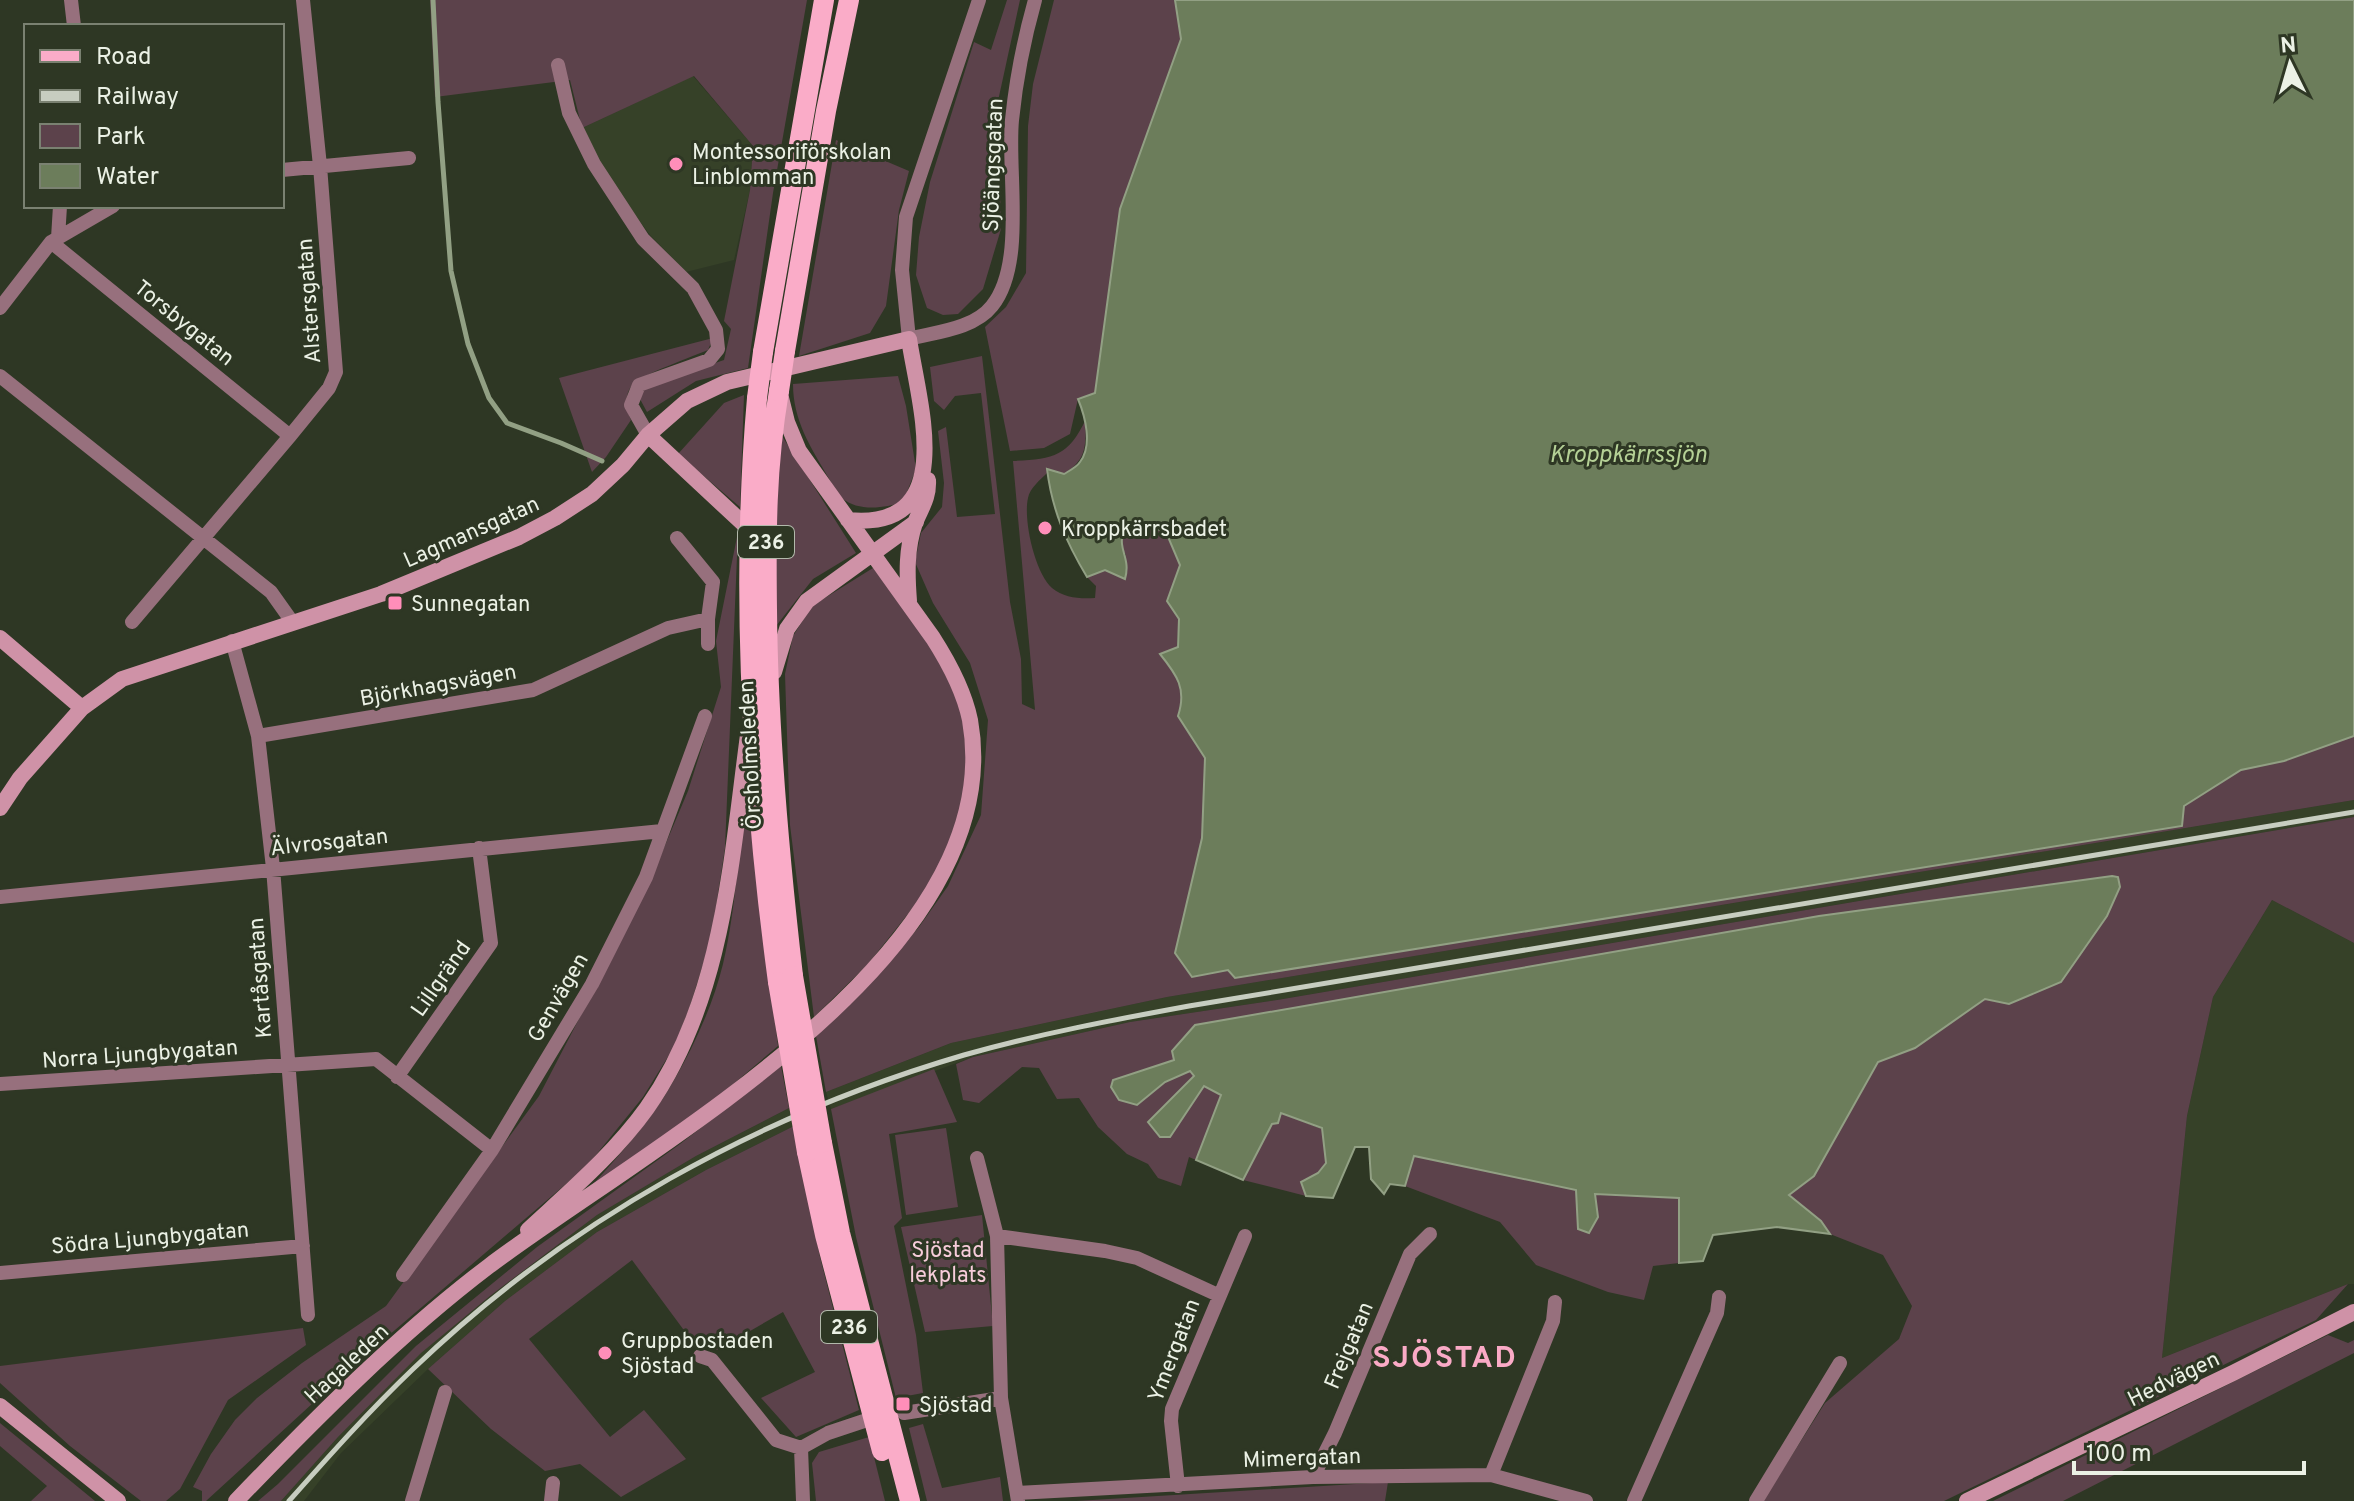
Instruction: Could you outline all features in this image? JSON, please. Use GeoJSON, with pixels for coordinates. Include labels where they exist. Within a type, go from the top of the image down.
{"type":"FeatureCollection","features":[{"type":"Feature","properties":{"kind":"main road","name":"Örsholmsleden"},"geometry":{"type":"LineString","coordinates":[[760,698],[750,530],[757,398],[824,0]]}},
{"type":"Feature","properties":{"kind":"main road","name":"Örsholmsleden"},"geometry":{"type":"LineString","coordinates":[[849,0],[826,111],[767,469],[760,698],[760,825],[814,1148],[825,1235],[896,1501]]}},
{"type":"Feature","properties":{"kind":"main road","name":"Örsholmsleden"},"geometry":{"type":"LineString","coordinates":[[814,1148],[840,1233],[910,1501]]}},
{"type":"Feature","properties":{"kind":"street"},"geometry":{"type":"LineString","coordinates":[[71,0],[74,24]]}},
{"type":"Feature","properties":{"kind":"street","name":"Alstersgatan"},"geometry":{"type":"LineString","coordinates":[[132,622],[290,436],[329,388],[336,372],[303,0]]}},
{"type":"Feature","properties":{"kind":"street"},"geometry":{"type":"LineString","coordinates":[[910,603],[908,564],[916,522],[928,490],[924,419],[909,339],[902,270],[906,217],[979,0]]}},
{"type":"Feature","properties":{"kind":"street","name":"Sjöängsgatan"},"geometry":{"type":"LineString","coordinates":[[975,321],[991,308],[1002,291],[1012,241],[1011,123],[1020,62],[1035,0]]}},
{"type":"Feature","properties":{"kind":"street"},"geometry":{"type":"LineString","coordinates":[[558,65],[569,113],[594,164],[643,239],[693,288],[716,330],[718,349],[709,360],[639,385],[631,405],[648,435],[750,530]]}},
{"type":"Feature","properties":{"kind":"street"},"geometry":{"type":"LineString","coordinates":[[284,170],[409,158]]}},
{"type":"Feature","properties":{"kind":"street"},"geometry":{"type":"LineString","coordinates":[[55,240],[60,208]]}},
{"type":"Feature","properties":{"kind":"street"},"geometry":{"type":"LineString","coordinates":[[0,308],[55,240],[110,208]]}},
{"type":"Feature","properties":{"kind":"street","name":"Torsbygatan"},"geometry":{"type":"LineString","coordinates":[[55,240],[290,436]]}},
{"type":"Feature","properties":{"kind":"street","name":"Lagmansgatan"},"geometry":{"type":"LineString","coordinates":[[0,808],[20,778],[82,708],[122,679],[293,623],[440,570],[519,537],[592,494],[623,465],[648,435],[687,401],[727,382],[975,321]]}},
{"type":"Feature","properties":{"kind":"street"},"geometry":{"type":"LineString","coordinates":[[0,376],[271,592],[293,623]]}},
{"type":"Feature","properties":{"kind":"street"},"geometry":{"type":"LineString","coordinates":[[492,1264],[703,1117],[788,1049],[885,957],[933,893],[960,838],[966,818],[972,745],[969,720],[957,682],[910,603],[871,554],[799,451],[779,391]]}},
{"type":"Feature","properties":{"kind":"street"},"geometry":{"type":"LineString","coordinates":[[848,520],[864,522],[888,518],[910,504],[918,491],[924,449]]}},
{"type":"Feature","properties":{"kind":"street"},"geometry":{"type":"LineString","coordinates":[[492,1264],[620,1142],[648,1107],[687,1034],[716,951],[760,698],[779,647],[797,613],[815,594],[916,522]]}},
{"type":"Feature","properties":{"kind":"street"},"geometry":{"type":"LineString","coordinates":[[677,538],[713,582],[708,644]]}},
{"type":"Feature","properties":{"kind":"street","name":"Björkhagsvägen"},"geometry":{"type":"LineString","coordinates":[[258,736],[533,690],[668,628],[708,619]]}},
{"type":"Feature","properties":{"kind":"street"},"geometry":{"type":"LineString","coordinates":[[0,638],[82,708]]}},
{"type":"Feature","properties":{"kind":"street","name":"Kartåsgatan"},"geometry":{"type":"LineString","coordinates":[[232,641],[258,736],[273,868],[308,1315]]}},
{"type":"Feature","properties":{"kind":"street","name":"Genvägen"},"geometry":{"type":"LineString","coordinates":[[403,1275],[492,1150],[592,984],[646,877],[705,716]]}},
{"type":"Feature","properties":{"kind":"street","name":"Älvrosgatan"},"geometry":{"type":"LineString","coordinates":[[0,897],[662,831]]}},
{"type":"Feature","properties":{"kind":"street","name":"Lillgränd"},"geometry":{"type":"LineString","coordinates":[[397,1077],[491,943],[479,848]]}},
{"type":"Feature","properties":{"kind":"street","name":"Norra Ljungbygatan"},"geometry":{"type":"LineString","coordinates":[[0,1084],[376,1059],[492,1150]]}},
{"type":"Feature","properties":{"kind":"street"},"geometry":{"type":"LineString","coordinates":[[977,1158],[997,1236],[1001,1398],[1018,1497]]}},
{"type":"Feature","properties":{"kind":"street","name":"Frejgatan"},"geometry":{"type":"LineString","coordinates":[[1313,1477],[1335,1433],[1410,1254],[1430,1234]]}},
{"type":"Feature","properties":{"kind":"street"},"geometry":{"type":"LineString","coordinates":[[997,1236],[1137,1258],[1218,1295]]}},
{"type":"Feature","properties":{"kind":"street","name":"Ymergatan"},"geometry":{"type":"LineString","coordinates":[[1178,1486],[1172,1409],[1245,1236]]}},
{"type":"Feature","properties":{"kind":"street","name":"Södra Ljungbygatan"},"geometry":{"type":"LineString","coordinates":[[0,1273],[303,1246]]}},
{"type":"Feature","properties":{"kind":"street","name":"Hagaleden"},"geometry":{"type":"LineString","coordinates":[[236,1501],[339,1398],[447,1300],[492,1264]]}},
{"type":"Feature","properties":{"kind":"street"},"geometry":{"type":"LineString","coordinates":[[1634,1501],[1717,1313],[1719,1297]]}},
{"type":"Feature","properties":{"kind":"street"},"geometry":{"type":"LineString","coordinates":[[1491,1475],[1553,1321],[1555,1302]]}},
{"type":"Feature","properties":{"kind":"street","name":"Hedvägen"},"geometry":{"type":"LineString","coordinates":[[1967,1501],[2354,1312]]}},
{"type":"Feature","properties":{"kind":"street"},"geometry":{"type":"LineString","coordinates":[[700,1356],[712,1360],[776,1440],[801,1448],[828,1433],[867,1420]]}},
{"type":"Feature","properties":{"kind":"street"},"geometry":{"type":"LineString","coordinates":[[1756,1501],[1840,1363]]}},
{"type":"Feature","properties":{"kind":"street"},"geometry":{"type":"LineString","coordinates":[[412,1501],[445,1392]]}},
{"type":"Feature","properties":{"kind":"street"},"geometry":{"type":"LineString","coordinates":[[904,1413],[1001,1398]]}},
{"type":"Feature","properties":{"kind":"street"},"geometry":{"type":"LineString","coordinates":[[0,1406],[118,1501]]}},
{"type":"Feature","properties":{"kind":"street"},"geometry":{"type":"LineString","coordinates":[[801,1448],[803,1501]]}},
{"type":"Feature","properties":{"kind":"street","name":"Mimergatan"},"geometry":{"type":"LineString","coordinates":[[1018,1497],[1313,1477],[1491,1475],[1586,1501]]}},
{"type":"Feature","properties":{"kind":"street"},"geometry":{"type":"LineString","coordinates":[[551,1501],[553,1483]]}},
{"type":"Feature","properties":{"kind":"shaded area","name":"Montessoriförskolan Linblomman"},"geometry":{"type":"Polygon","coordinates":[[[693,76],[753,146],[750,190],[734,260],[686,272],[650,235],[606,176],[582,128],[693,76]]]}},
{"type":"Feature","properties":{"kind":"shaded area"},"geometry":{"type":"Polygon","coordinates":[[[2354,800],[2354,817],[1277,1000],[1130,1022],[973,1057],[831,1109],[826,1092],[951,1043],[1167,997],[2354,800]]]}},
{"type":"Feature","properties":{"kind":"shaded area"},"geometry":{"type":"Polygon","coordinates":[[[2272,900],[2354,943],[2354,1284],[2162,1358],[2187,1116],[2213,997],[2272,900]]]}},
{"type":"Feature","properties":{"kind":"shaded area"},"geometry":{"type":"Polygon","coordinates":[[[789,1108],[794,1126],[706,1170],[597,1232],[505,1301],[428,1369],[341,1453],[304,1501],[281,1501],[420,1353],[490,1296],[597,1215],[696,1156],[789,1108]]]}},
{"type":"Feature","properties":{"kind":"green space"},"geometry":{"type":"Polygon","coordinates":[[[430,0],[807,0],[773,193],[748,368],[696,381],[647,412],[640,399],[645,387],[724,360],[731,329],[724,321],[750,190],[753,146],[694,76],[582,128],[570,80],[435,97],[430,0]]]}},
{"type":"Feature","properties":{"kind":"green space"},"geometry":{"type":"Polygon","coordinates":[[[1007,0],[1020,0],[998,101],[1001,229],[983,289],[958,314],[943,315],[927,308],[916,275],[919,237],[930,182],[974,42],[991,50],[1007,0]]]}},
{"type":"Feature","properties":{"kind":"green space"},"geometry":{"type":"Polygon","coordinates":[[[1054,0],[1175,0],[1181,38],[1120,209],[1095,393],[1078,399],[1070,434],[1044,448],[1010,451],[985,327],[1006,307],[1026,273],[1028,126],[1033,84],[1054,0]]]}},
{"type":"Feature","properties":{"kind":"green space"},"geometry":{"type":"Polygon","coordinates":[[[836,140],[909,171],[899,210],[886,306],[870,333],[799,356],[836,140]]]}},
{"type":"Feature","properties":{"kind":"green space"},"geometry":{"type":"Polygon","coordinates":[[[713,338],[708,350],[633,384],[626,402],[631,420],[592,472],[559,378],[713,338]]]}},
{"type":"Feature","properties":{"kind":"green space"},"geometry":{"type":"Polygon","coordinates":[[[982,356],[1010,602],[1021,659],[1022,704],[1035,710],[1013,461],[1058,454],[1073,441],[1086,419],[1085,444],[1077,463],[1064,474],[1047,470],[1028,498],[1027,519],[1032,546],[1040,571],[1052,588],[1072,597],[1095,598],[1096,586],[1087,577],[1126,555],[1119,544],[1123,532],[1148,526],[1166,532],[1180,565],[1167,601],[1179,619],[1175,673],[1184,698],[1178,716],[1205,758],[1202,838],[1175,953],[1192,976],[2182,825],[2184,806],[2241,770],[2284,761],[2354,736],[2354,800],[1167,997],[951,1043],[826,1092],[816,1036],[868,986],[919,927],[948,886],[981,815],[988,720],[970,663],[933,603],[915,562],[921,533],[942,507],[944,483],[938,431],[946,427],[957,517],[995,514],[981,393],[955,396],[944,410],[934,401],[930,367],[982,356]]]}},
{"type":"Feature","properties":{"kind":"green space"},"geometry":{"type":"Polygon","coordinates":[[[898,376],[916,469],[903,502],[880,507],[856,505],[838,493],[809,443],[799,421],[793,384],[898,376]]]}},
{"type":"Feature","properties":{"kind":"green space"},"geometry":{"type":"Polygon","coordinates":[[[744,395],[740,507],[678,454],[724,403],[744,395]]]}},
{"type":"Feature","properties":{"kind":"green space"},"geometry":{"type":"Polygon","coordinates":[[[782,436],[856,553],[813,579],[776,626],[776,504],[782,436]]]}},
{"type":"Feature","properties":{"kind":"green space"},"geometry":{"type":"Polygon","coordinates":[[[738,532],[725,848],[711,939],[674,1047],[643,1097],[587,1166],[361,1359],[206,1501],[202,1501],[202,1491],[193,1487],[235,1420],[257,1398],[302,1363],[386,1306],[539,1096],[647,888],[688,791],[721,687],[716,641],[738,532]]]}},
{"type":"Feature","properties":{"kind":"green space"},"geometry":{"type":"Polygon","coordinates":[[[873,568],[934,646],[958,697],[966,737],[966,779],[956,841],[923,895],[868,964],[814,1017],[790,825],[785,674],[793,636],[812,606],[873,568]]]}},
{"type":"Feature","properties":{"kind":"green space"},"geometry":{"type":"Polygon","coordinates":[[[745,781],[778,1046],[718,1097],[590,1188],[655,1110],[688,1054],[708,1010],[723,964],[732,919],[745,781]]]}},
{"type":"Feature","properties":{"kind":"green space"},"geometry":{"type":"Polygon","coordinates":[[[2354,817],[2354,943],[2272,900],[2213,997],[2187,1116],[2162,1358],[2348,1284],[2316,1320],[1944,1501],[1763,1501],[1825,1403],[1899,1339],[1912,1306],[1883,1255],[1830,1234],[1821,1221],[1789,1195],[1814,1176],[1878,1062],[1915,1048],[1985,999],[2009,1004],[2112,876],[1819,916],[1195,1025],[1174,1060],[1113,1080],[1137,1105],[1165,1082],[1190,1071],[1195,1076],[1148,1122],[1170,1137],[1204,1086],[1222,1095],[1196,1160],[1189,1157],[1181,1186],[1158,1178],[1148,1164],[1127,1154],[1098,1127],[1079,1098],[1057,1099],[1039,1068],[1022,1067],[979,1103],[963,1100],[956,1064],[973,1057],[1130,1022],[1277,1000],[2354,817]]]}},
{"type":"Feature","properties":{"kind":"green space"},"geometry":{"type":"Polygon","coordinates":[[[781,1066],[789,1108],[696,1156],[597,1215],[421,1353],[338,1437],[281,1501],[258,1501],[416,1346],[537,1247],[680,1144],[781,1066]]]}},
{"type":"Feature","properties":{"kind":"green space"},"geometry":{"type":"Polygon","coordinates":[[[934,1069],[957,1122],[889,1134],[902,1218],[894,1226],[916,1335],[923,1393],[896,1398],[856,1237],[831,1109],[934,1069]]]}},
{"type":"Feature","properties":{"kind":"green space"},"geometry":{"type":"Polygon","coordinates":[[[1281,1113],[1322,1129],[1326,1163],[1318,1173],[1301,1182],[1306,1196],[1243,1180],[1272,1124],[1278,1123],[1281,1113]]]}},
{"type":"Feature","properties":{"kind":"green space"},"geometry":{"type":"Polygon","coordinates":[[[794,1126],[820,1257],[859,1410],[796,1437],[761,1398],[815,1372],[783,1312],[717,1350],[686,1333],[632,1260],[529,1339],[610,1437],[644,1410],[686,1459],[621,1497],[580,1464],[545,1471],[491,1429],[428,1369],[505,1301],[597,1232],[706,1170],[794,1126]]]}},
{"type":"Feature","properties":{"kind":"green space"},"geometry":{"type":"Polygon","coordinates":[[[946,1128],[958,1207],[906,1215],[895,1135],[946,1128]]]}},
{"type":"Feature","properties":{"kind":"green space"},"geometry":{"type":"Polygon","coordinates":[[[1413,1156],[1576,1190],[1578,1229],[1595,1194],[1679,1198],[1679,1263],[1653,1266],[1644,1300],[1608,1292],[1536,1265],[1500,1222],[1405,1186],[1413,1156]]]}},
{"type":"Feature","properties":{"kind":"green space","name":"Sjöstad lekplats"},"geometry":{"type":"Polygon","coordinates":[[[982,1215],[993,1326],[925,1332],[901,1227],[982,1215]]]}},
{"type":"Feature","properties":{"kind":"green space"},"geometry":{"type":"Polygon","coordinates":[[[303,1328],[306,1345],[228,1400],[180,1489],[166,1501],[141,1501],[70,1446],[0,1383],[0,1366],[303,1328]]]}},
{"type":"Feature","properties":{"kind":"green space"},"geometry":{"type":"Polygon","coordinates":[[[2328,1335],[2348,1343],[2354,1340],[2354,1353],[2063,1501],[1993,1501],[2328,1335]]]}},
{"type":"Feature","properties":{"kind":"green space"},"geometry":{"type":"Polygon","coordinates":[[[0,1423],[95,1501],[31,1501],[47,1486],[0,1446],[0,1423]]]}},
{"type":"Feature","properties":{"kind":"green space"},"geometry":{"type":"Polygon","coordinates":[[[923,1424],[942,1488],[1000,1477],[1003,1501],[927,1501],[909,1428],[923,1424]]]}},
{"type":"Feature","properties":{"kind":"green space"},"geometry":{"type":"Polygon","coordinates":[[[869,1437],[885,1501],[816,1501],[812,1463],[819,1452],[869,1437]]]}},
{"type":"Feature","properties":{"kind":"green space"},"geometry":{"type":"Polygon","coordinates":[[[1388,1482],[1385,1501],[1076,1501],[1388,1482]]]}},
{"type":"Feature","properties":{"kind":"water","name":"Kroppkärrssjön"},"geometry":{"type":"Polygon","coordinates":[[[1175,0],[2354,0],[2354,736],[2284,761],[2241,770],[2184,806],[2182,826],[1235,978],[1228,970],[1192,977],[1175,953],[1202,838],[1205,758],[1178,716],[1181,706],[1179,683],[1160,654],[1178,647],[1179,619],[1167,601],[1180,565],[1166,532],[1148,526],[1123,532],[1122,544],[1127,565],[1125,579],[1105,570],[1087,577],[1061,525],[1047,469],[1064,474],[1079,464],[1084,455],[1087,439],[1078,399],[1095,393],[1120,209],[1181,39],[1175,0]]]}},
{"type":"Feature","properties":{"kind":"water"},"geometry":{"type":"Polygon","coordinates":[[[2118,877],[2120,887],[2107,916],[2061,982],[2009,1004],[1985,999],[1915,1048],[1878,1062],[1814,1176],[1789,1195],[1821,1221],[1830,1234],[1777,1227],[1713,1235],[1703,1261],[1679,1263],[1679,1198],[1595,1194],[1598,1217],[1589,1233],[1578,1229],[1576,1190],[1414,1156],[1405,1186],[1390,1184],[1384,1194],[1371,1179],[1369,1147],[1355,1147],[1333,1198],[1306,1196],[1301,1182],[1318,1173],[1326,1163],[1322,1128],[1281,1113],[1278,1123],[1272,1124],[1243,1180],[1196,1160],[1221,1095],[1204,1086],[1170,1137],[1160,1137],[1148,1122],[1194,1076],[1190,1071],[1165,1082],[1137,1105],[1119,1100],[1111,1087],[1113,1080],[1174,1060],[1172,1051],[1195,1025],[1819,916],[2118,877]]]}},
{"type":"Feature","properties":{"kind":"waterway"},"geometry":{"type":"LineString","coordinates":[[433,0],[451,271],[468,344],[489,398],[507,423],[602,461]]}},
{"type":"Feature","properties":{"kind":"railway"},"geometry":{"type":"LineString","coordinates":[[289,1501],[413,1369],[473,1315],[601,1220],[740,1141],[813,1108],[888,1080],[1020,1040],[1189,1006],[2354,812]]}},
{"type":"Feature","properties":{"kind":"place","name":"Montessoriförskolan Linblomman"},"geometry":{"type":"Point","coordinates":[676,164]}},
{"type":"Feature","properties":{"kind":"place","name":"Kroppkärrsbadet"},"geometry":{"type":"Point","coordinates":[1045,528]}},
{"type":"Feature","properties":{"kind":"place","name":"Sunnegatan"},"geometry":{"type":"Point","coordinates":[395,603]}},
{"type":"Feature","properties":{"kind":"place","name":"Gruppbostaden Sjöstad"},"geometry":{"type":"Point","coordinates":[605,1353]}},
{"type":"Feature","properties":{"kind":"place","name":"Sjöstad"},"geometry":{"type":"Point","coordinates":[903,1404]}},
{"type":"Feature","properties":{"kind":"district","name":"SJÖSTAD"},"geometry":{"type":"Point","coordinates":[1445,1357]}}]}
